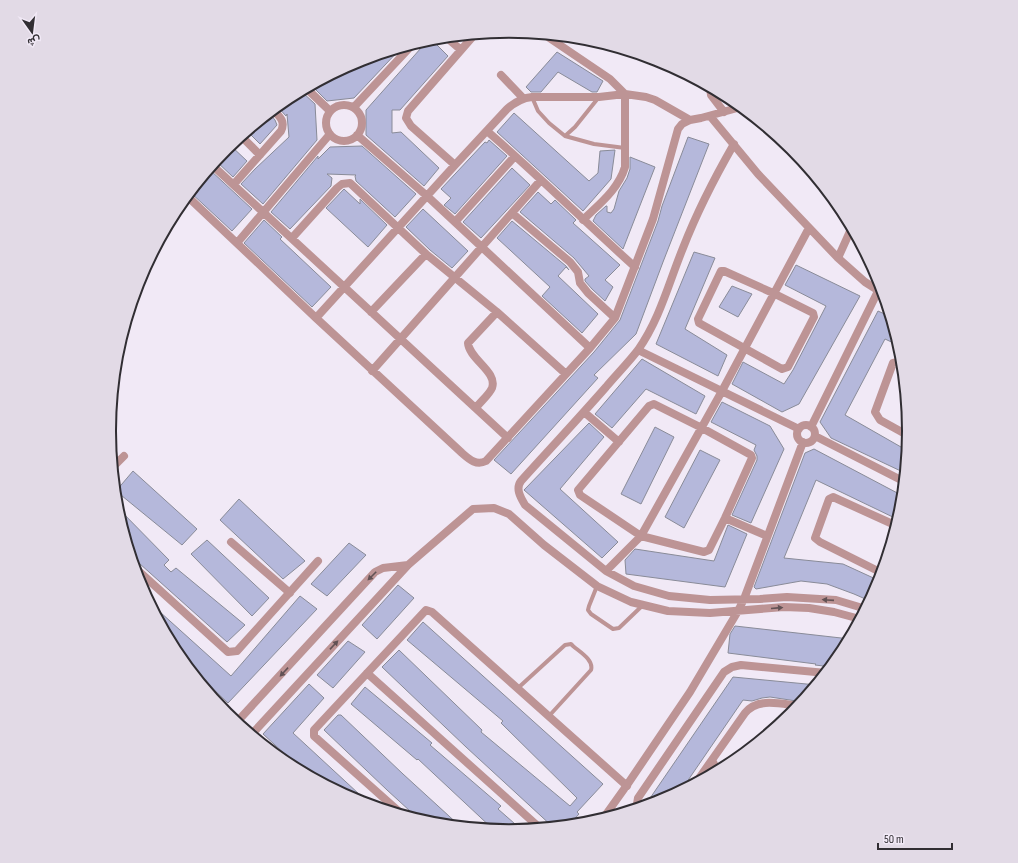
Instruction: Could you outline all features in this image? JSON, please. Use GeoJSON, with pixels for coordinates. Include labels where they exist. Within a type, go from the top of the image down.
{"type":"FeatureCollection","features":[{"type":"Feature","properties":{"kind":"street"},"geometry":{"type":"LineString","coordinates":[[455,165],[411,126],[406,118],[408,112],[470,40]]}},
{"type":"Feature","properties":{"kind":"street"},"geometry":{"type":"LineString","coordinates":[[554,41],[610,79],[625,94],[625,167],[617,185],[583,220]]}},
{"type":"Feature","properties":{"kind":"street"},"geometry":{"type":"LineString","coordinates":[[452,42],[461,50]]}},
{"type":"Feature","properties":{"kind":"street"},"geometry":{"type":"LineString","coordinates":[[354,107],[406,51]]}},
{"type":"Feature","properties":{"kind":"street"},"geometry":{"type":"LineString","coordinates":[[501,75],[528,97]]}},
{"type":"Feature","properties":{"kind":"street"},"geometry":{"type":"LineString","coordinates":[[310,92],[330,111]]}},
{"type":"Feature","properties":{"kind":"street"},"geometry":{"type":"LineString","coordinates":[[316,318],[455,165],[513,104],[528,97],[599,97],[625,94],[651,98],[690,120]]}},
{"type":"Feature","properties":{"kind":"street"},"geometry":{"type":"LineString","coordinates":[[711,94],[724,112]]}},
{"type":"Feature","properties":{"kind":"street"},"geometry":{"type":"LineString","coordinates":[[340,105],[354,107],[362,118],[362,126],[357,135],[352,139],[337,139],[330,134],[326,123],[330,111],[340,105]]}},
{"type":"Feature","properties":{"kind":"street"},"geometry":{"type":"LineString","coordinates":[[191,200],[372,371],[472,461],[477,463],[486,461],[508,438],[590,348],[615,318],[653,219],[678,129],[682,124],[690,120],[735,109]]}},
{"type":"Feature","properties":{"kind":"street"},"geometry":{"type":"LineString","coordinates":[[234,184],[284,126],[283,122],[276,114]]}},
{"type":"Feature","properties":{"kind":"street"},"geometry":{"type":"LineString","coordinates":[[710,116],[758,174],[808,228],[855,275],[875,287]]}},
{"type":"Feature","properties":{"kind":"street"},"geometry":{"type":"LineString","coordinates":[[487,131],[635,267]]}},
{"type":"Feature","properties":{"kind":"street"},"geometry":{"type":"LineString","coordinates":[[237,243],[330,134]]}},
{"type":"Feature","properties":{"kind":"street"},"geometry":{"type":"LineString","coordinates":[[357,135],[427,196],[590,348]]}},
{"type":"Feature","properties":{"kind":"street"},"geometry":{"type":"LineString","coordinates":[[245,140],[260,155]]}},
{"type":"Feature","properties":{"kind":"street"},"geometry":{"type":"LineString","coordinates":[[734,144],[702,204],[683,247],[656,318],[638,350],[521,481],[519,484],[519,496],[526,505],[606,571],[634,586],[669,596],[710,600],[787,597],[836,600],[861,608]]}},
{"type":"Feature","properties":{"kind":"street"},"geometry":{"type":"LineString","coordinates":[[455,222],[515,156]]}},
{"type":"Feature","properties":{"kind":"street"},"geometry":{"type":"LineString","coordinates":[[217,168],[508,438]]}},
{"type":"Feature","properties":{"kind":"street"},"geometry":{"type":"LineString","coordinates":[[372,371],[541,180]]}},
{"type":"Feature","properties":{"kind":"street"},"geometry":{"type":"LineString","coordinates":[[292,238],[337,188],[346,183],[350,183],[426,254],[497,312],[566,374]]}},
{"type":"Feature","properties":{"kind":"street"},"geometry":{"type":"LineString","coordinates":[[512,213],[570,262],[578,272],[580,283],[588,293],[615,318]]}},
{"type":"Feature","properties":{"kind":"street"},"geometry":{"type":"LineString","coordinates":[[606,571],[642,536],[722,391],[808,228]]}},
{"type":"Feature","properties":{"kind":"street"},"geometry":{"type":"LineString","coordinates":[[838,258],[849,234]]}},
{"type":"Feature","properties":{"kind":"street"},"geometry":{"type":"LineString","coordinates":[[371,312],[426,254]]}},
{"type":"Feature","properties":{"kind":"street"},"geometry":{"type":"LineString","coordinates":[[721,271],[774,293],[812,313],[814,317],[788,367],[782,369],[699,323],[698,319],[721,271]]}},
{"type":"Feature","properties":{"kind":"street"},"geometry":{"type":"LineString","coordinates":[[811,427],[878,295]]}},
{"type":"Feature","properties":{"kind":"street"},"geometry":{"type":"LineString","coordinates":[[476,408],[492,388],[492,382],[488,372],[468,347],[468,343],[497,312]]}},
{"type":"Feature","properties":{"kind":"street"},"geometry":{"type":"LineString","coordinates":[[638,350],[799,430]]}},
{"type":"Feature","properties":{"kind":"street"},"geometry":{"type":"LineString","coordinates":[[896,363],[894,363],[875,412],[880,420],[902,432]]}},
{"type":"Feature","properties":{"kind":"street"},"geometry":{"type":"LineString","coordinates":[[654,404],[751,455],[752,458],[725,518],[708,550],[704,552],[642,536],[580,495],[578,490],[619,442],[649,406],[654,404]]}},
{"type":"Feature","properties":{"kind":"street"},"geometry":{"type":"LineString","coordinates":[[584,412],[619,442]]}},
{"type":"Feature","properties":{"kind":"street"},"geometry":{"type":"LineString","coordinates":[[805,426],[811,427],[814,430],[815,436],[811,442],[803,442],[798,436],[799,430],[805,426]]}},
{"type":"Feature","properties":{"kind":"street"},"geometry":{"type":"LineString","coordinates":[[815,436],[899,480]]}},
{"type":"Feature","properties":{"kind":"street"},"geometry":{"type":"LineString","coordinates":[[607,813],[690,692],[738,611],[744,599],[803,442]]}},
{"type":"Feature","properties":{"kind":"street"},"geometry":{"type":"LineString","coordinates":[[117,463],[124,456]]}},
{"type":"Feature","properties":{"kind":"street"},"geometry":{"type":"LineString","coordinates":[[877,571],[820,542],[815,538],[830,499],[833,497],[891,523]]}},
{"type":"Feature","properties":{"kind":"street"},"geometry":{"type":"LineString","coordinates":[[255,732],[408,565],[473,509],[494,508],[510,514],[544,546],[597,586],[631,602],[668,611],[710,613],[784,607],[809,608],[834,612],[855,619]]}},
{"type":"Feature","properties":{"kind":"street"},"geometry":{"type":"LineString","coordinates":[[725,518],[767,536]]}},
{"type":"Feature","properties":{"kind":"street"},"geometry":{"type":"LineString","coordinates":[[231,542],[290,593]]}},
{"type":"Feature","properties":{"kind":"street"},"geometry":{"type":"LineString","coordinates":[[142,574],[228,652],[237,651],[318,561]]}},
{"type":"Feature","properties":{"kind":"street"},"geometry":{"type":"LineString","coordinates":[[241,719],[375,572],[383,568],[408,565]]}},
{"type":"Feature","properties":{"kind":"street"},"geometry":{"type":"LineString","coordinates":[[395,808],[314,736],[314,730],[426,610],[432,612],[627,786]]}},
{"type":"Feature","properties":{"kind":"street"},"geometry":{"type":"LineString","coordinates":[[637,803],[638,798],[724,672],[741,664],[820,672]]}},
{"type":"Feature","properties":{"kind":"street"},"geometry":{"type":"LineString","coordinates":[[367,673],[535,824]]}},
{"type":"Feature","properties":{"kind":"street"},"geometry":{"type":"LineString","coordinates":[[702,774],[745,712],[752,706],[764,703],[791,705]]}},
{"type":"Feature","properties":{"kind":"street"},"geometry":{"type":"LineString","coordinates":[[712,760],[715,767]]}},
{"type":"Feature","properties":{"kind":"lane"},"geometry":{"type":"LineString","coordinates":[[528,97],[549,123],[565,136],[594,144],[625,148]]}},
{"type":"Feature","properties":{"kind":"lane"},"geometry":{"type":"LineString","coordinates":[[565,136],[575,127],[599,97]]}},
{"type":"Feature","properties":{"kind":"lane"},"geometry":{"type":"LineString","coordinates":[[597,586],[588,606],[588,610],[591,614],[613,629],[619,628],[643,605]]}},
{"type":"Feature","properties":{"kind":"lane"},"geometry":{"type":"LineString","coordinates":[[518,688],[565,645],[571,644],[590,661],[592,667],[591,670],[549,717]]}},
{"type":"Feature","properties":{"kind":"green space"},"geometry":{"type":"Polygon","coordinates":[[[777,717],[778,718],[764,730],[777,717]]]}},
{"type":"Feature","properties":{"kind":"building"},"geometry":{"type":"Polygon","coordinates":[[[437,45],[448,56],[400,110],[392,110],[392,133],[401,132],[439,168],[424,186],[366,135],[366,110],[421,48],[437,45]]]}},
{"type":"Feature","properties":{"kind":"building"},"geometry":{"type":"Polygon","coordinates":[[[557,52],[603,81],[597,92],[592,92],[558,72],[541,92],[531,92],[526,87],[557,52]]]}},
{"type":"Feature","properties":{"kind":"building"},"geometry":{"type":"Polygon","coordinates":[[[394,55],[354,98],[327,101],[315,89],[352,71],[394,55]]]}},
{"type":"Feature","properties":{"kind":"building"},"geometry":{"type":"Polygon","coordinates":[[[305,95],[315,104],[317,140],[263,204],[241,184],[289,137],[287,114],[286,116],[281,110],[305,95]]]}},
{"type":"Feature","properties":{"kind":"building"},"geometry":{"type":"Polygon","coordinates":[[[514,113],[589,181],[598,173],[600,151],[615,150],[611,179],[583,211],[497,132],[514,113]]]}},
{"type":"Feature","properties":{"kind":"building"},"geometry":{"type":"Polygon","coordinates":[[[272,117],[277,125],[260,144],[251,135],[272,117]]]}},
{"type":"Feature","properties":{"kind":"building"},"geometry":{"type":"Polygon","coordinates":[[[688,137],[709,144],[636,334],[594,375],[598,378],[511,474],[494,460],[594,352],[620,320],[688,137]]]}},
{"type":"Feature","properties":{"kind":"building"},"geometry":{"type":"Polygon","coordinates":[[[489,140],[507,156],[455,214],[444,205],[451,198],[441,189],[485,142],[487,143],[489,140]]]}},
{"type":"Feature","properties":{"kind":"building"},"geometry":{"type":"Polygon","coordinates":[[[362,146],[416,194],[395,217],[356,181],[356,175],[327,174],[332,178],[331,186],[290,229],[271,212],[318,156],[318,159],[330,147],[362,146]]]}},
{"type":"Feature","properties":{"kind":"building"},"geometry":{"type":"Polygon","coordinates":[[[235,150],[247,161],[233,177],[220,165],[235,150]]]}},
{"type":"Feature","properties":{"kind":"building"},"geometry":{"type":"Polygon","coordinates":[[[630,157],[655,167],[623,249],[593,221],[596,215],[606,206],[607,212],[611,213],[614,209],[619,191],[627,178],[630,169],[630,157]]]}},
{"type":"Feature","properties":{"kind":"building"},"geometry":{"type":"Polygon","coordinates":[[[512,168],[530,185],[481,238],[463,222],[512,168]]]}},
{"type":"Feature","properties":{"kind":"building"},"geometry":{"type":"Polygon","coordinates":[[[213,172],[252,209],[232,231],[194,196],[213,172]]]}},
{"type":"Feature","properties":{"kind":"building"},"geometry":{"type":"Polygon","coordinates":[[[344,189],[360,204],[360,199],[387,225],[368,247],[326,208],[344,189]]]}},
{"type":"Feature","properties":{"kind":"building"},"geometry":{"type":"Polygon","coordinates":[[[538,192],[551,204],[555,200],[576,220],[573,223],[620,265],[605,280],[613,287],[605,301],[585,281],[585,279],[589,276],[574,258],[520,212],[538,192]]]}},
{"type":"Feature","properties":{"kind":"building"},"geometry":{"type":"Polygon","coordinates":[[[423,209],[468,251],[452,268],[430,250],[406,227],[423,209]]]}},
{"type":"Feature","properties":{"kind":"building"},"geometry":{"type":"Polygon","coordinates":[[[264,220],[282,237],[280,239],[331,287],[312,307],[244,243],[264,220]]]}},
{"type":"Feature","properties":{"kind":"building"},"geometry":{"type":"Polygon","coordinates":[[[512,221],[566,266],[569,270],[566,267],[558,276],[598,314],[582,333],[542,296],[550,287],[497,238],[512,221]]]}},
{"type":"Feature","properties":{"kind":"building"},"geometry":{"type":"Polygon","coordinates":[[[694,252],[715,258],[685,329],[727,355],[718,376],[656,344],[694,252]]]}},
{"type":"Feature","properties":{"kind":"building"},"geometry":{"type":"Polygon","coordinates":[[[796,265],[860,296],[799,404],[782,412],[732,384],[743,362],[784,384],[793,370],[826,306],[785,285],[796,265]]]}},
{"type":"Feature","properties":{"kind":"building"},"geometry":{"type":"Polygon","coordinates":[[[732,286],[752,294],[738,317],[719,307],[732,286]]]}},
{"type":"Feature","properties":{"kind":"building"},"geometry":{"type":"Polygon","coordinates":[[[878,311],[885,314],[892,342],[885,339],[845,415],[902,448],[900,471],[831,438],[820,422],[878,311]]]}},
{"type":"Feature","properties":{"kind":"building"},"geometry":{"type":"Polygon","coordinates":[[[642,359],[705,396],[696,414],[646,389],[612,428],[595,414],[642,359]]]}},
{"type":"Feature","properties":{"kind":"building"},"geometry":{"type":"Polygon","coordinates":[[[722,402],[770,426],[784,449],[751,523],[732,515],[757,460],[754,450],[756,445],[711,422],[722,402]]]}},
{"type":"Feature","properties":{"kind":"building"},"geometry":{"type":"Polygon","coordinates":[[[589,423],[604,437],[560,489],[618,542],[602,558],[524,490],[589,423]]]}},
{"type":"Feature","properties":{"kind":"building"},"geometry":{"type":"Polygon","coordinates":[[[655,427],[674,437],[641,504],[621,494],[655,427]]]}},
{"type":"Feature","properties":{"kind":"building"},"geometry":{"type":"Polygon","coordinates":[[[814,449],[897,493],[893,517],[816,480],[784,558],[843,564],[874,578],[865,599],[827,584],[801,581],[756,589],[754,587],[805,453],[814,449]]]}},
{"type":"Feature","properties":{"kind":"building"},"geometry":{"type":"Polygon","coordinates":[[[700,450],[720,460],[684,528],[665,517],[700,450]]]}},
{"type":"Feature","properties":{"kind":"building"},"geometry":{"type":"Polygon","coordinates":[[[133,471],[197,529],[182,545],[121,495],[120,487],[133,471]]]}},
{"type":"Feature","properties":{"kind":"building"},"geometry":{"type":"Polygon","coordinates":[[[239,499],[305,561],[283,579],[220,520],[239,499]]]}},
{"type":"Feature","properties":{"kind":"building"},"geometry":{"type":"Polygon","coordinates":[[[125,515],[169,560],[164,565],[171,572],[176,568],[245,625],[227,642],[137,562],[125,515]]]}},
{"type":"Feature","properties":{"kind":"building"},"geometry":{"type":"Polygon","coordinates":[[[728,525],[747,534],[725,587],[626,574],[625,560],[635,549],[714,561],[728,525]]]}},
{"type":"Feature","properties":{"kind":"building"},"geometry":{"type":"Polygon","coordinates":[[[207,540],[269,598],[252,616],[191,554],[207,540]]]}},
{"type":"Feature","properties":{"kind":"building"},"geometry":{"type":"Polygon","coordinates":[[[349,543],[366,555],[327,596],[311,584],[349,543]]]}},
{"type":"Feature","properties":{"kind":"building"},"geometry":{"type":"Polygon","coordinates":[[[398,585],[414,598],[377,639],[362,625],[398,585]]]}},
{"type":"Feature","properties":{"kind":"building"},"geometry":{"type":"Polygon","coordinates":[[[300,596],[317,609],[228,703],[206,682],[197,671],[182,650],[159,611],[231,676],[300,596]]]}},
{"type":"Feature","properties":{"kind":"building"},"geometry":{"type":"Polygon","coordinates":[[[423,622],[603,784],[577,812],[579,814],[574,819],[548,823],[382,667],[399,650],[482,730],[481,732],[570,806],[577,798],[501,723],[503,721],[407,640],[423,622]]]}},
{"type":"Feature","properties":{"kind":"building"},"geometry":{"type":"Polygon","coordinates":[[[735,626],[843,638],[824,666],[728,653],[730,634],[735,626]]]}},
{"type":"Feature","properties":{"kind":"building"},"geometry":{"type":"Polygon","coordinates":[[[348,641],[365,652],[333,688],[317,675],[348,641]]]}},
{"type":"Feature","properties":{"kind":"building"},"geometry":{"type":"Polygon","coordinates":[[[733,677],[810,684],[796,701],[770,697],[752,701],[743,700],[687,782],[650,799],[733,677]]]}},
{"type":"Feature","properties":{"kind":"building"},"geometry":{"type":"Polygon","coordinates":[[[309,684],[324,698],[293,733],[361,796],[335,784],[291,759],[263,734],[309,684]]]}},
{"type":"Feature","properties":{"kind":"building"},"geometry":{"type":"Polygon","coordinates":[[[365,687],[432,743],[430,745],[501,806],[498,809],[516,825],[488,824],[418,759],[417,760],[351,704],[365,687]]]}},
{"type":"Feature","properties":{"kind":"building"},"geometry":{"type":"Polygon","coordinates":[[[338,715],[341,715],[455,821],[412,813],[324,730],[338,715]]]}}]}
